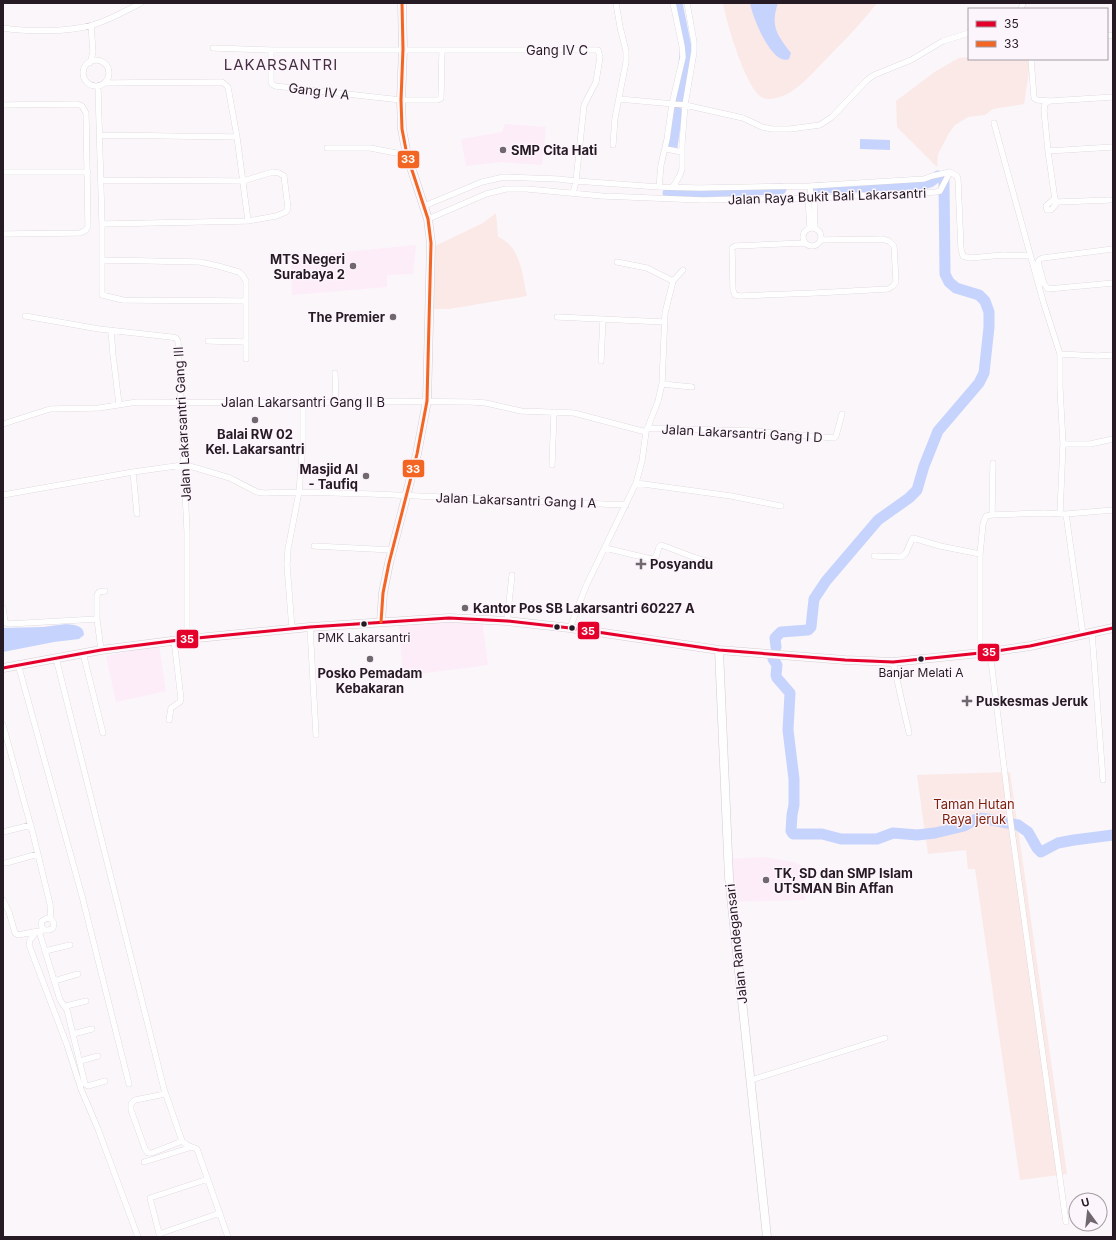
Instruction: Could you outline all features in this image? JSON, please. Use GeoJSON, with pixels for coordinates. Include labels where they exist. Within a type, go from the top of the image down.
{"type":"FeatureCollection","features":[{"type":"Feature","properties":{"kind":"street"},"geometry":{"type":"LineString","coordinates":[[3,28],[39,31],[91,25],[108,20],[141,3]]}},
{"type":"Feature","properties":{"kind":"street"},"geometry":{"type":"LineString","coordinates":[[381,622],[383,593],[392,550],[417,454],[426,401],[431,243],[428,218],[407,155],[402,129],[402,3]]}},
{"type":"Feature","properties":{"kind":"street"},"geometry":{"type":"LineString","coordinates":[[613,145],[615,118],[626,62],[626,51],[616,3]]}},
{"type":"Feature","properties":{"kind":"street"},"geometry":{"type":"LineString","coordinates":[[659,187],[672,104],[683,57],[673,3]]}},
{"type":"Feature","properties":{"kind":"street"},"geometry":{"type":"LineString","coordinates":[[673,187],[682,169],[685,105],[694,52],[694,42],[687,3]]}},
{"type":"Feature","properties":{"kind":"street"},"geometry":{"type":"LineString","coordinates":[[91,25],[93,52],[90,63],[84,69],[84,77],[88,83],[92,85],[222,82],[228,87],[237,137],[248,221]]}},
{"type":"Feature","properties":{"kind":"street"},"geometry":{"type":"LineString","coordinates":[[619,99],[685,105],[743,118],[762,127],[772,129],[790,129],[820,125],[832,117],[874,75],[911,60],[943,41],[968,33]]}},
{"type":"Feature","properties":{"kind":"street","name":"Gang IV C"},"geometry":{"type":"LineString","coordinates":[[213,48],[271,50],[403,49],[442,51],[598,50],[600,57],[596,82],[584,105],[582,114],[576,182]]}},
{"type":"Feature","properties":{"kind":"street","name":"Gang IV A"},"geometry":{"type":"LineString","coordinates":[[271,50],[271,82],[275,86],[401,100],[438,100],[441,98],[442,51]]}},
{"type":"Feature","properties":{"kind":"street"},"geometry":{"type":"LineString","coordinates":[[93,52],[98,61]]}},
{"type":"Feature","properties":{"kind":"street"},"geometry":{"type":"LineString","coordinates":[[1031,60],[1034,98],[1037,100],[1050,101],[1113,97]]}},
{"type":"Feature","properties":{"kind":"street"},"geometry":{"type":"LineString","coordinates":[[90,63],[98,61],[105,64],[108,68],[109,76],[104,84]]}},
{"type":"Feature","properties":{"kind":"street"},"geometry":{"type":"LineString","coordinates":[[98,86],[103,260],[102,296],[123,300],[245,301]]}},
{"type":"Feature","properties":{"kind":"street"},"geometry":{"type":"LineString","coordinates":[[1050,101],[1045,104],[1044,110],[1048,151],[1056,200],[1110,200]]}},
{"type":"Feature","properties":{"kind":"street"},"geometry":{"type":"LineString","coordinates":[[3,105],[77,104],[82,106],[86,113],[88,172],[88,226],[86,230],[80,233],[3,234]]}},
{"type":"Feature","properties":{"kind":"street"},"geometry":{"type":"LineString","coordinates":[[994,123],[1043,301],[1060,354],[1060,400],[1063,444],[1063,514],[1083,635]]}},
{"type":"Feature","properties":{"kind":"street"},"geometry":{"type":"LineString","coordinates":[[100,135],[237,137]]}},
{"type":"Feature","properties":{"kind":"street"},"geometry":{"type":"LineString","coordinates":[[327,148],[370,148],[407,155]]}},
{"type":"Feature","properties":{"kind":"street"},"geometry":{"type":"LineString","coordinates":[[1048,151],[1113,148]]}},
{"type":"Feature","properties":{"kind":"street"},"geometry":{"type":"LineString","coordinates":[[666,149],[682,152]]}},
{"type":"Feature","properties":{"kind":"street"},"geometry":{"type":"LineString","coordinates":[[3,172],[88,172]]}},
{"type":"Feature","properties":{"kind":"street"},"geometry":{"type":"LineString","coordinates":[[101,180],[243,180],[273,172],[284,176],[288,208],[284,214],[248,221],[102,224]]}},
{"type":"Feature","properties":{"kind":"street"},"geometry":{"type":"LineString","coordinates":[[949,174],[957,176],[958,180],[961,250],[963,256],[970,258],[1003,255],[1031,256]]}},
{"type":"Feature","properties":{"kind":"street","name":"Jalan Raya Bukit Bali Lakarsantri"},"geometry":{"type":"LineString","coordinates":[[424,206],[482,182],[504,177],[558,179],[576,182],[659,187],[811,193],[924,179],[932,176],[949,174]]}},
{"type":"Feature","properties":{"kind":"street","name":"Jalan Raya Bukit Bali Lakarsantri"},"geometry":{"type":"LineString","coordinates":[[428,218],[486,194],[506,190],[527,189],[602,196],[702,200],[811,193],[940,191],[949,174]]}},
{"type":"Feature","properties":{"kind":"street"},"geometry":{"type":"LineString","coordinates":[[573,193],[576,182]]}},
{"type":"Feature","properties":{"kind":"street"},"geometry":{"type":"LineString","coordinates":[[811,193],[813,228],[820,234],[819,243],[814,246],[805,243],[735,246],[732,248],[733,290],[735,295],[815,294],[888,288],[893,286],[896,282],[894,246],[889,241],[820,240]]}},
{"type":"Feature","properties":{"kind":"street"},"geometry":{"type":"LineString","coordinates":[[805,243],[802,238],[803,233],[813,228]]}},
{"type":"Feature","properties":{"kind":"street"},"geometry":{"type":"LineString","coordinates":[[1113,249],[1043,258],[1038,262],[1044,284],[1048,289],[1113,283]]}},
{"type":"Feature","properties":{"kind":"street"},"geometry":{"type":"LineString","coordinates":[[103,260],[200,262],[239,272],[246,281],[246,359]]}},
{"type":"Feature","properties":{"kind":"street"},"geometry":{"type":"LineString","coordinates":[[617,262],[647,268],[673,281]]}},
{"type":"Feature","properties":{"kind":"street"},"geometry":{"type":"LineString","coordinates":[[570,628],[586,586],[636,483],[642,461],[647,430],[658,401],[662,384],[665,313],[673,281],[683,270]]}},
{"type":"Feature","properties":{"kind":"street","name":"Jalan Lakarsantri Gang III"},"geometry":{"type":"LineString","coordinates":[[25,316],[92,328],[176,338],[178,342],[183,465],[188,531],[187,639]]}},
{"type":"Feature","properties":{"kind":"street"},"geometry":{"type":"LineString","coordinates":[[556,317],[665,322]]}},
{"type":"Feature","properties":{"kind":"street"},"geometry":{"type":"LineString","coordinates":[[600,361],[603,319]]}},
{"type":"Feature","properties":{"kind":"street"},"geometry":{"type":"LineString","coordinates":[[111,330],[119,404]]}},
{"type":"Feature","properties":{"kind":"street"},"geometry":{"type":"LineString","coordinates":[[208,341],[246,342]]}},
{"type":"Feature","properties":{"kind":"street"},"geometry":{"type":"LineString","coordinates":[[1060,354],[1097,356],[1113,355]]}},
{"type":"Feature","properties":{"kind":"street"},"geometry":{"type":"LineString","coordinates":[[335,373],[336,402]]}},
{"type":"Feature","properties":{"kind":"street"},"geometry":{"type":"LineString","coordinates":[[662,384],[692,387]]}},
{"type":"Feature","properties":{"kind":"street","name":"Jalan Lakarsantri Gang II B"},"geometry":{"type":"LineString","coordinates":[[3,424],[50,409],[99,408],[119,404],[152,401],[303,403],[426,401],[486,403],[521,411],[583,415],[647,430]]}},
{"type":"Feature","properties":{"kind":"street"},"geometry":{"type":"LineString","coordinates":[[292,629],[287,565],[288,549],[299,492],[303,443],[303,403]]}},
{"type":"Feature","properties":{"kind":"street"},"geometry":{"type":"LineString","coordinates":[[552,465],[554,412]]}},
{"type":"Feature","properties":{"kind":"street","name":"Jalan Lakarsantri Gang I D"},"geometry":{"type":"LineString","coordinates":[[647,430],[754,431],[834,438],[836,436],[842,414]]}},
{"type":"Feature","properties":{"kind":"street"},"geometry":{"type":"LineString","coordinates":[[1063,444],[1090,444],[1113,439]]}},
{"type":"Feature","properties":{"kind":"street"},"geometry":{"type":"LineString","coordinates":[[992,515],[993,463]]}},
{"type":"Feature","properties":{"kind":"street"},"geometry":{"type":"LineString","coordinates":[[3,495],[133,472],[183,465]]}},
{"type":"Feature","properties":{"kind":"street","name":"Jalan Lakarsantri Gang I A"},"geometry":{"type":"LineString","coordinates":[[183,465],[230,478],[257,492],[299,492],[626,505]]}},
{"type":"Feature","properties":{"kind":"street"},"geometry":{"type":"LineString","coordinates":[[133,472],[137,514]]}},
{"type":"Feature","properties":{"kind":"street"},"geometry":{"type":"LineString","coordinates":[[636,483],[731,496],[781,506]]}},
{"type":"Feature","properties":{"kind":"street"},"geometry":{"type":"LineString","coordinates":[[980,653],[980,554],[983,524],[986,516],[1044,513],[1063,514],[1113,510]]}},
{"type":"Feature","properties":{"kind":"street"},"geometry":{"type":"LineString","coordinates":[[874,556],[902,557],[906,553],[912,539],[916,538],[940,546],[980,554]]}},
{"type":"Feature","properties":{"kind":"street"},"geometry":{"type":"LineString","coordinates":[[605,548],[651,559],[656,557],[661,545],[684,553],[690,557],[707,561]]}},
{"type":"Feature","properties":{"kind":"street"},"geometry":{"type":"LineString","coordinates":[[314,546],[392,550]]}},
{"type":"Feature","properties":{"kind":"street"},"geometry":{"type":"LineString","coordinates":[[507,621],[512,576]]}},
{"type":"Feature","properties":{"kind":"street"},"geometry":{"type":"LineString","coordinates":[[101,650],[97,619],[97,595],[99,592],[105,591]]}},
{"type":"Feature","properties":{"kind":"street"},"geometry":{"type":"LineString","coordinates":[[3,608],[5,622],[8,624],[97,619]]}},
{"type":"Feature","properties":{"kind":"street"},"geometry":{"type":"LineString","coordinates":[[3,668],[18,664],[101,650],[174,640],[310,627],[449,618],[507,621],[570,628],[719,650],[784,656],[893,662],[990,652],[1113,628]]}},
{"type":"Feature","properties":{"kind":"street"},"geometry":{"type":"LineString","coordinates":[[310,627],[316,735]]}},
{"type":"Feature","properties":{"kind":"street"},"geometry":{"type":"LineString","coordinates":[[1092,633],[1103,780]]}},
{"type":"Feature","properties":{"kind":"street"},"geometry":{"type":"LineString","coordinates":[[168,720],[171,708],[182,699],[174,640]]}},
{"type":"Feature","properties":{"kind":"street","name":"Jalan Randegansari"},"geometry":{"type":"LineString","coordinates":[[719,650],[729,877],[767,1237]]}},
{"type":"Feature","properties":{"kind":"street"},"geometry":{"type":"LineString","coordinates":[[990,652],[1011,824],[1066,1222]]}},
{"type":"Feature","properties":{"kind":"street"},"geometry":{"type":"LineString","coordinates":[[83,653],[103,733]]}},
{"type":"Feature","properties":{"kind":"street"},"geometry":{"type":"LineString","coordinates":[[56,658],[165,1094],[182,1141],[197,1149],[228,1237]]}},
{"type":"Feature","properties":{"kind":"street"},"geometry":{"type":"LineString","coordinates":[[893,662],[909,733]]}},
{"type":"Feature","properties":{"kind":"street"},"geometry":{"type":"LineString","coordinates":[[18,664],[82,896],[129,1084]]}},
{"type":"Feature","properties":{"kind":"street"},"geometry":{"type":"LineString","coordinates":[[3,725],[31,825],[50,904],[51,919],[54,923],[53,928],[18,935],[15,933],[9,912],[3,900]]}},
{"type":"Feature","properties":{"kind":"street"},"geometry":{"type":"LineString","coordinates":[[3,832],[31,825]]}},
{"type":"Feature","properties":{"kind":"street"},"geometry":{"type":"LineString","coordinates":[[6,863],[38,854]]}},
{"type":"Feature","properties":{"kind":"street"},"geometry":{"type":"LineString","coordinates":[[51,919],[47,918],[42,921],[40,931],[60,1000],[66,1006],[86,1086],[106,1081]]}},
{"type":"Feature","properties":{"kind":"street"},"geometry":{"type":"LineString","coordinates":[[40,931],[30,940],[29,945],[67,1045],[81,1089],[98,1129],[138,1237]]}},
{"type":"Feature","properties":{"kind":"street"},"geometry":{"type":"LineString","coordinates":[[45,951],[70,945]]}},
{"type":"Feature","properties":{"kind":"street"},"geometry":{"type":"LineString","coordinates":[[54,981],[78,974]]}},
{"type":"Feature","properties":{"kind":"street"},"geometry":{"type":"LineString","coordinates":[[66,1006],[86,1001]]}},
{"type":"Feature","properties":{"kind":"street"},"geometry":{"type":"LineString","coordinates":[[73,1034],[92,1029]]}},
{"type":"Feature","properties":{"kind":"street"},"geometry":{"type":"LineString","coordinates":[[751,1080],[885,1038]]}},
{"type":"Feature","properties":{"kind":"street"},"geometry":{"type":"LineString","coordinates":[[80,1061],[98,1056]]}},
{"type":"Feature","properties":{"kind":"street"},"geometry":{"type":"LineString","coordinates":[[165,1094],[135,1100],[131,1104],[131,1110],[145,1149],[148,1153],[152,1153],[182,1141]]}},
{"type":"Feature","properties":{"kind":"street"},"geometry":{"type":"LineString","coordinates":[[144,1162],[192,1147]]}},
{"type":"Feature","properties":{"kind":"street"},"geometry":{"type":"LineString","coordinates":[[208,1179],[150,1198],[160,1236],[220,1213]]}},
{"type":"Feature","properties":{"kind":"shaded area","name":"SMP Cita Hati"},"geometry":{"type":"Polygon","coordinates":[[[505,124],[546,127],[542,165],[503,162],[466,166],[461,139],[502,132],[505,124]]]}},
{"type":"Feature","properties":{"kind":"shaded area","name":"MTS Negeri Surabaya 2"},"geometry":{"type":"Polygon","coordinates":[[[416,245],[413,274],[387,275],[387,287],[292,295],[291,257],[416,245]]]}},
{"type":"Feature","properties":{"kind":"shaded area"},"geometry":{"type":"Polygon","coordinates":[[[482,620],[488,665],[403,676],[399,623],[482,620]]]}},
{"type":"Feature","properties":{"kind":"shaded area"},"geometry":{"type":"Polygon","coordinates":[[[159,645],[166,691],[116,702],[106,656],[159,645]]]}},
{"type":"Feature","properties":{"kind":"shaded area","name":"TK, SD dan SMP Islam UTSMAN Bin Affan"},"geometry":{"type":"Polygon","coordinates":[[[765,857],[793,862],[803,866],[805,900],[730,902],[728,859],[765,857]]]}},
{"type":"Feature","properties":{"kind":"green space"},"geometry":{"type":"Polygon","coordinates":[[[723,3],[877,3],[850,35],[803,83],[786,95],[778,98],[766,99],[757,92],[744,69],[732,39],[723,3]]]}},
{"type":"Feature","properties":{"kind":"green space"},"geometry":{"type":"Polygon","coordinates":[[[968,57],[968,60],[1031,60],[1024,104],[993,109],[985,115],[968,117],[955,125],[938,154],[937,167],[897,127],[896,101],[936,71],[959,58],[968,57]]]}},
{"type":"Feature","properties":{"kind":"green space"},"geometry":{"type":"Polygon","coordinates":[[[496,213],[498,237],[506,241],[516,254],[522,270],[527,296],[449,309],[432,309],[433,247],[483,223],[496,213]]]}},
{"type":"Feature","properties":{"kind":"green space","name":"Taman Hutan Raya jeruk"},"geometry":{"type":"Polygon","coordinates":[[[1010,772],[1067,1174],[1020,1180],[975,869],[968,869],[966,850],[928,854],[917,775],[1010,772]]]}},
{"type":"Feature","properties":{"kind":"water"},"geometry":{"type":"Polygon","coordinates":[[[750,3],[778,3],[775,18],[776,30],[791,53],[789,59],[783,59],[776,55],[770,48],[759,29],[750,3]]]}},
{"type":"Feature","properties":{"kind":"water"},"geometry":{"type":"Polygon","coordinates":[[[860,139],[890,140],[890,150],[860,149],[860,139]]]}},
{"type":"Feature","properties":{"kind":"water"},"geometry":{"type":"Polygon","coordinates":[[[66,624],[80,627],[84,632],[84,635],[79,639],[54,642],[3,652],[3,628],[43,627],[66,624]]]}},
{"type":"Feature","properties":{"kind":"waterway"},"geometry":{"type":"LineString","coordinates":[[677,3],[686,47],[680,97]]}},
{"type":"Feature","properties":{"kind":"waterway"},"geometry":{"type":"LineString","coordinates":[[672,147],[677,112]]}},
{"type":"Feature","properties":{"kind":"waterway"},"geometry":{"type":"LineString","coordinates":[[818,188],[920,185],[930,182],[938,176]]}},
{"type":"Feature","properties":{"kind":"waterway"},"geometry":{"type":"LineString","coordinates":[[776,647],[775,638],[781,632],[808,630],[811,627],[814,599],[826,581],[878,520],[909,498],[917,490],[924,466],[938,431],[979,383],[984,373],[989,327],[989,312],[985,301],[979,295],[956,288],[949,282],[945,274],[944,180]]}},
{"type":"Feature","properties":{"kind":"waterway"},"geometry":{"type":"LineString","coordinates":[[668,193],[781,189]]}},
{"type":"Feature","properties":{"kind":"waterway"},"geometry":{"type":"LineString","coordinates":[[773,655],[773,659],[777,665],[777,678],[790,693],[788,730],[794,779],[794,805],[791,831],[793,834],[822,834],[841,839],[877,839],[893,833],[917,835],[935,833],[964,826],[978,818],[1018,825],[1028,832],[1041,852],[1058,843],[1113,835]]}},
{"type":"Feature","properties":{"kind":"transit line","name":"33"},"geometry":{"type":"LineString","coordinates":[[381,622],[383,593],[389,563],[417,454],[427,401],[431,243],[428,219],[407,155],[402,129],[402,3]]}},
{"type":"Feature","properties":{"kind":"transit line","name":"35"},"geometry":{"type":"LineString","coordinates":[[3,668],[101,650],[187,639],[310,627],[449,618],[507,621],[570,628],[719,650],[845,660],[893,662],[990,652],[1030,646],[1113,628]]}},
{"type":"Feature","properties":{"kind":"place","name":"SMP Cita Hati"},"geometry":{"type":"Point","coordinates":[503,150]}},
{"type":"Feature","properties":{"kind":"place","name":"MTS Negeri Surabaya 2"},"geometry":{"type":"Point","coordinates":[353,266]}},
{"type":"Feature","properties":{"kind":"place","name":"The Premier"},"geometry":{"type":"Point","coordinates":[393,317]}},
{"type":"Feature","properties":{"kind":"place","name":"Balai RW 02 Kel. Lakarsantri"},"geometry":{"type":"Point","coordinates":[255,420]}},
{"type":"Feature","properties":{"kind":"place","name":"Masjid Al - Taufiq"},"geometry":{"type":"Point","coordinates":[366,476]}},
{"type":"Feature","properties":{"kind":"place","name":"Posyandu"},"geometry":{"type":"Point","coordinates":[641,564]}},
{"type":"Feature","properties":{"kind":"place","name":"Kantor Pos SB Lakarsantri 60227 A"},"geometry":{"type":"Point","coordinates":[465,608]}},
{"type":"Feature","properties":{"kind":"place","name":"PMK Lakarsantri"},"geometry":{"type":"Point","coordinates":[364,624]}},
{"type":"Feature","properties":{"kind":"place","name":"Posko Pemadam Kebakaran"},"geometry":{"type":"Point","coordinates":[370,659]}},
{"type":"Feature","properties":{"kind":"place","name":"Banjar Melati A"},"geometry":{"type":"Point","coordinates":[921,659]}},
{"type":"Feature","properties":{"kind":"place","name":"Puskesmas Jeruk"},"geometry":{"type":"Point","coordinates":[967,701]}},
{"type":"Feature","properties":{"kind":"place","name":"TK, SD dan SMP Islam UTSMAN Bin Affan"},"geometry":{"type":"Point","coordinates":[766,880]}},
{"type":"Feature","properties":{"kind":"district","name":"LAKARSANTRI"},"geometry":{"type":"Point","coordinates":[281,65]}}]}
